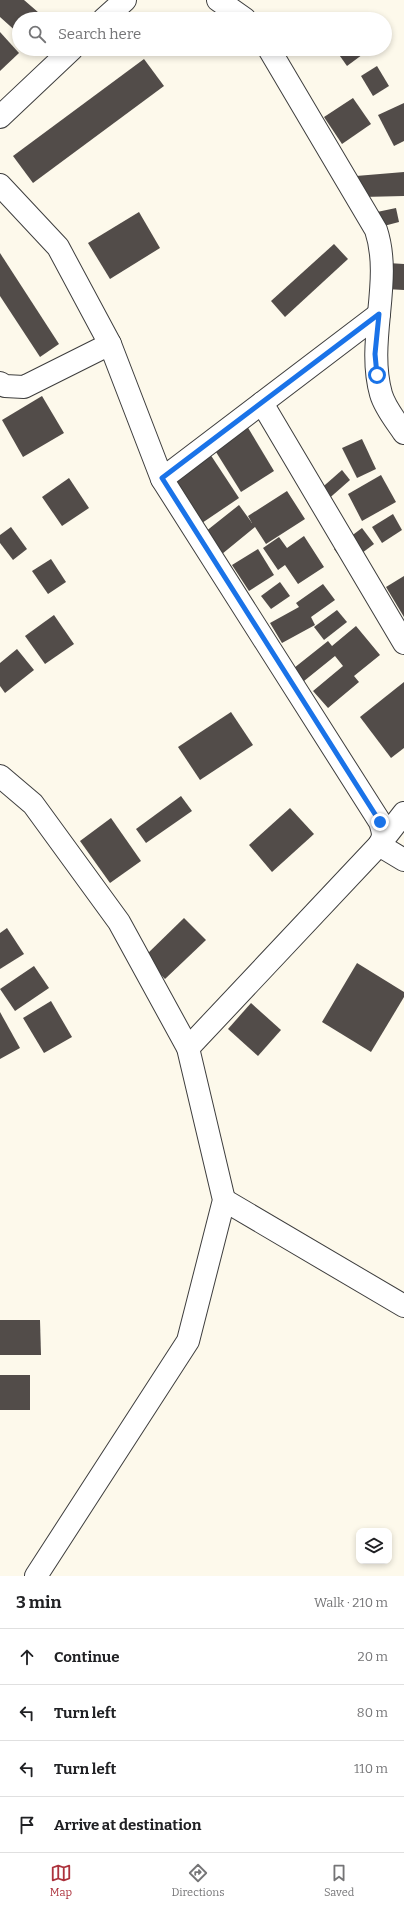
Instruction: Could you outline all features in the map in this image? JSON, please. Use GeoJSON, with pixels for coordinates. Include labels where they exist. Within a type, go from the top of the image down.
{"type":"FeatureCollection","features":[{"type":"Feature","properties":{"kind":"street"},"geometry":{"type":"LineString","coordinates":[[112,12],[125,0]]}},
{"type":"Feature","properties":{"kind":"street"},"geometry":{"type":"LineString","coordinates":[[218,0],[235,12]]}},
{"type":"Feature","properties":{"kind":"street"},"geometry":{"type":"LineString","coordinates":[[0,117],[65,56]]}},
{"type":"Feature","properties":{"kind":"street"},"geometry":{"type":"LineString","coordinates":[[274,56],[376,230],[380,242],[381,256],[379,314],[375,354],[377,375],[384,400],[404,433]]}},
{"type":"Feature","properties":{"kind":"street"},"geometry":{"type":"LineString","coordinates":[[0,185],[58,246],[110,344],[162,478],[380,822],[383,832],[383,839],[379,845]]}},
{"type":"Feature","properties":{"kind":"street"},"geometry":{"type":"LineString","coordinates":[[162,478],[379,314]]}},
{"type":"Feature","properties":{"kind":"street"},"geometry":{"type":"LineString","coordinates":[[0,383],[5,386],[24,387],[55,370],[110,344]]}},
{"type":"Feature","properties":{"kind":"street"},"geometry":{"type":"LineString","coordinates":[[262,403],[404,643]]}},
{"type":"Feature","properties":{"kind":"street"},"geometry":{"type":"LineString","coordinates":[[0,776],[33,804],[119,922],[188,1048],[224,1200],[188,1341],[36,1576]]}},
{"type":"Feature","properties":{"kind":"street"},"geometry":{"type":"LineString","coordinates":[[188,1048],[379,845],[404,813]]}},
{"type":"Feature","properties":{"kind":"street"},"geometry":{"type":"LineString","coordinates":[[379,845],[404,860]]}},
{"type":"Feature","properties":{"kind":"street"},"geometry":{"type":"LineString","coordinates":[[224,1200],[404,1306]]}},
{"type":"Feature","properties":{"kind":"building"},"geometry":{"type":"Polygon","coordinates":[[[0,0],[24,0],[38,12],[12,12],[12,28],[0,17],[0,0]]]}},
{"type":"Feature","properties":{"kind":"building"},"geometry":{"type":"Polygon","coordinates":[[[0,32],[12,45],[12,56],[16,56],[0,71],[0,32]]]}},
{"type":"Feature","properties":{"kind":"building"},"geometry":{"type":"Polygon","coordinates":[[[340,56],[361,56],[347,66],[340,56]]]}},
{"type":"Feature","properties":{"kind":"building"},"geometry":{"type":"Polygon","coordinates":[[[144,59],[164,86],[33,183],[13,156],[144,59]]]}},
{"type":"Feature","properties":{"kind":"building"},"geometry":{"type":"Polygon","coordinates":[[[377,66],[389,86],[373,96],[361,76],[377,66]]]}},
{"type":"Feature","properties":{"kind":"building"},"geometry":{"type":"Polygon","coordinates":[[[353,98],[371,124],[342,144],[324,117],[353,98]]]}},
{"type":"Feature","properties":{"kind":"building"},"geometry":{"type":"Polygon","coordinates":[[[404,103],[404,141],[394,146],[378,115],[404,103]]]}},
{"type":"Feature","properties":{"kind":"building"},"geometry":{"type":"Polygon","coordinates":[[[404,172],[404,196],[363,197],[356,176],[404,172]]]}},
{"type":"Feature","properties":{"kind":"building"},"geometry":{"type":"Polygon","coordinates":[[[396,208],[399,222],[380,227],[377,212],[396,208]]]}},
{"type":"Feature","properties":{"kind":"building"},"geometry":{"type":"Polygon","coordinates":[[[139,212],[160,248],[110,279],[88,243],[139,212]]]}},
{"type":"Feature","properties":{"kind":"building"},"geometry":{"type":"Polygon","coordinates":[[[334,244],[348,259],[285,317],[271,301],[334,244]]]}},
{"type":"Feature","properties":{"kind":"building"},"geometry":{"type":"Polygon","coordinates":[[[0,253],[59,344],[40,357],[0,296],[0,253]]]}},
{"type":"Feature","properties":{"kind":"building"},"geometry":{"type":"Polygon","coordinates":[[[388,263],[404,264],[404,290],[386,289],[388,263]]]}},
{"type":"Feature","properties":{"kind":"building"},"geometry":{"type":"Polygon","coordinates":[[[42,396],[64,433],[23,457],[2,420],[42,396]]]}},
{"type":"Feature","properties":{"kind":"building"},"geometry":{"type":"Polygon","coordinates":[[[247,426],[274,471],[241,492],[216,452],[247,426]]]}},
{"type":"Feature","properties":{"kind":"building"},"geometry":{"type":"Polygon","coordinates":[[[362,439],[376,469],[357,478],[342,448],[362,439]]]}},
{"type":"Feature","properties":{"kind":"building"},"geometry":{"type":"Polygon","coordinates":[[[210,454],[239,498],[202,523],[174,478],[210,454]]]}},
{"type":"Feature","properties":{"kind":"building"},"geometry":{"type":"Polygon","coordinates":[[[342,470],[350,480],[325,502],[317,492],[342,470]]]}},
{"type":"Feature","properties":{"kind":"building"},"geometry":{"type":"Polygon","coordinates":[[[381,475],[396,502],[362,521],[348,494],[381,475]]]}},
{"type":"Feature","properties":{"kind":"building"},"geometry":{"type":"Polygon","coordinates":[[[69,478],[89,508],[62,526],[42,497],[69,478]]]}},
{"type":"Feature","properties":{"kind":"building"},"geometry":{"type":"Polygon","coordinates":[[[287,491],[305,519],[266,544],[255,527],[222,554],[205,532],[239,505],[252,523],[248,516],[287,491]]]}},
{"type":"Feature","properties":{"kind":"building"},"geometry":{"type":"Polygon","coordinates":[[[393,514],[402,530],[382,543],[372,527],[393,514]]]}},
{"type":"Feature","properties":{"kind":"building"},"geometry":{"type":"Polygon","coordinates":[[[11,527],[27,549],[13,560],[0,543],[0,535],[11,527]]]}},
{"type":"Feature","properties":{"kind":"building"},"geometry":{"type":"Polygon","coordinates":[[[362,528],[374,544],[346,565],[334,549],[362,528]]]}},
{"type":"Feature","properties":{"kind":"building"},"geometry":{"type":"Polygon","coordinates":[[[304,536],[324,567],[298,584],[285,565],[278,570],[263,548],[279,537],[287,548],[304,536]]]}},
{"type":"Feature","properties":{"kind":"building"},"geometry":{"type":"Polygon","coordinates":[[[258,549],[274,575],[249,591],[232,565],[258,549]]]}},
{"type":"Feature","properties":{"kind":"building"},"geometry":{"type":"Polygon","coordinates":[[[51,559],[66,582],[48,594],[32,571],[51,559]]]}},
{"type":"Feature","properties":{"kind":"building"},"geometry":{"type":"Polygon","coordinates":[[[404,576],[404,617],[386,587],[404,576]]]}},
{"type":"Feature","properties":{"kind":"building"},"geometry":{"type":"Polygon","coordinates":[[[280,582],[290,596],[271,609],[261,596],[280,582]]]}},
{"type":"Feature","properties":{"kind":"building"},"geometry":{"type":"Polygon","coordinates":[[[323,584],[335,600],[311,617],[315,625],[282,643],[270,623],[299,607],[296,603],[323,584]]]}},
{"type":"Feature","properties":{"kind":"building"},"geometry":{"type":"Polygon","coordinates":[[[337,610],[347,622],[324,640],[314,627],[337,610]]]}},
{"type":"Feature","properties":{"kind":"building"},"geometry":{"type":"Polygon","coordinates":[[[54,615],[74,644],[45,664],[25,636],[54,615]]]}},
{"type":"Feature","properties":{"kind":"building"},"geometry":{"type":"Polygon","coordinates":[[[356,626],[380,655],[354,676],[359,682],[328,708],[313,691],[343,666],[335,656],[304,681],[294,668],[328,641],[332,646],[356,626]]]}},
{"type":"Feature","properties":{"kind":"building"},"geometry":{"type":"Polygon","coordinates":[[[17,649],[34,670],[5,693],[0,686],[0,663],[17,649]]]}},
{"type":"Feature","properties":{"kind":"building"},"geometry":{"type":"Polygon","coordinates":[[[404,682],[404,748],[391,758],[360,717],[404,682]]]}},
{"type":"Feature","properties":{"kind":"building"},"geometry":{"type":"Polygon","coordinates":[[[231,712],[253,745],[200,780],[178,747],[231,712]]]}},
{"type":"Feature","properties":{"kind":"building"},"geometry":{"type":"Polygon","coordinates":[[[181,796],[192,811],[146,843],[136,829],[181,796]]]}},
{"type":"Feature","properties":{"kind":"building"},"geometry":{"type":"Polygon","coordinates":[[[290,808],[314,834],[272,872],[249,845],[290,808]]]}},
{"type":"Feature","properties":{"kind":"building"},"geometry":{"type":"Polygon","coordinates":[[[111,818],[141,861],[110,883],[80,841],[111,818]]]}},
{"type":"Feature","properties":{"kind":"building"},"geometry":{"type":"Polygon","coordinates":[[[184,918],[206,940],[165,979],[144,957],[184,918]]]}},
{"type":"Feature","properties":{"kind":"building"},"geometry":{"type":"Polygon","coordinates":[[[7,928],[24,954],[0,969],[0,933],[7,928]]]}},
{"type":"Feature","properties":{"kind":"building"},"geometry":{"type":"Polygon","coordinates":[[[357,963],[404,992],[404,997],[371,1052],[322,1022],[357,963]]]}},
{"type":"Feature","properties":{"kind":"building"},"geometry":{"type":"Polygon","coordinates":[[[34,966],[49,988],[15,1011],[0,989],[34,966]]]}},
{"type":"Feature","properties":{"kind":"building"},"geometry":{"type":"Polygon","coordinates":[[[51,1001],[72,1037],[44,1053],[23,1018],[51,1001]]]}},
{"type":"Feature","properties":{"kind":"building"},"geometry":{"type":"Polygon","coordinates":[[[251,1003],[281,1030],[258,1056],[228,1029],[251,1003]]]}},
{"type":"Feature","properties":{"kind":"building"},"geometry":{"type":"Polygon","coordinates":[[[0,1012],[20,1048],[0,1059],[0,1012]]]}},
{"type":"Feature","properties":{"kind":"building"},"geometry":{"type":"Polygon","coordinates":[[[0,1320],[40,1320],[41,1355],[0,1355],[0,1320]]]}},
{"type":"Feature","properties":{"kind":"building"},"geometry":{"type":"Polygon","coordinates":[[[0,1375],[30,1375],[30,1410],[0,1410],[0,1375]]]}},
{"type":"Feature","properties":{"kind":"route"},"geometry":{"type":"LineString","coordinates":[[377,375],[375,354],[379,314],[162,478],[380,822]]}}]}
